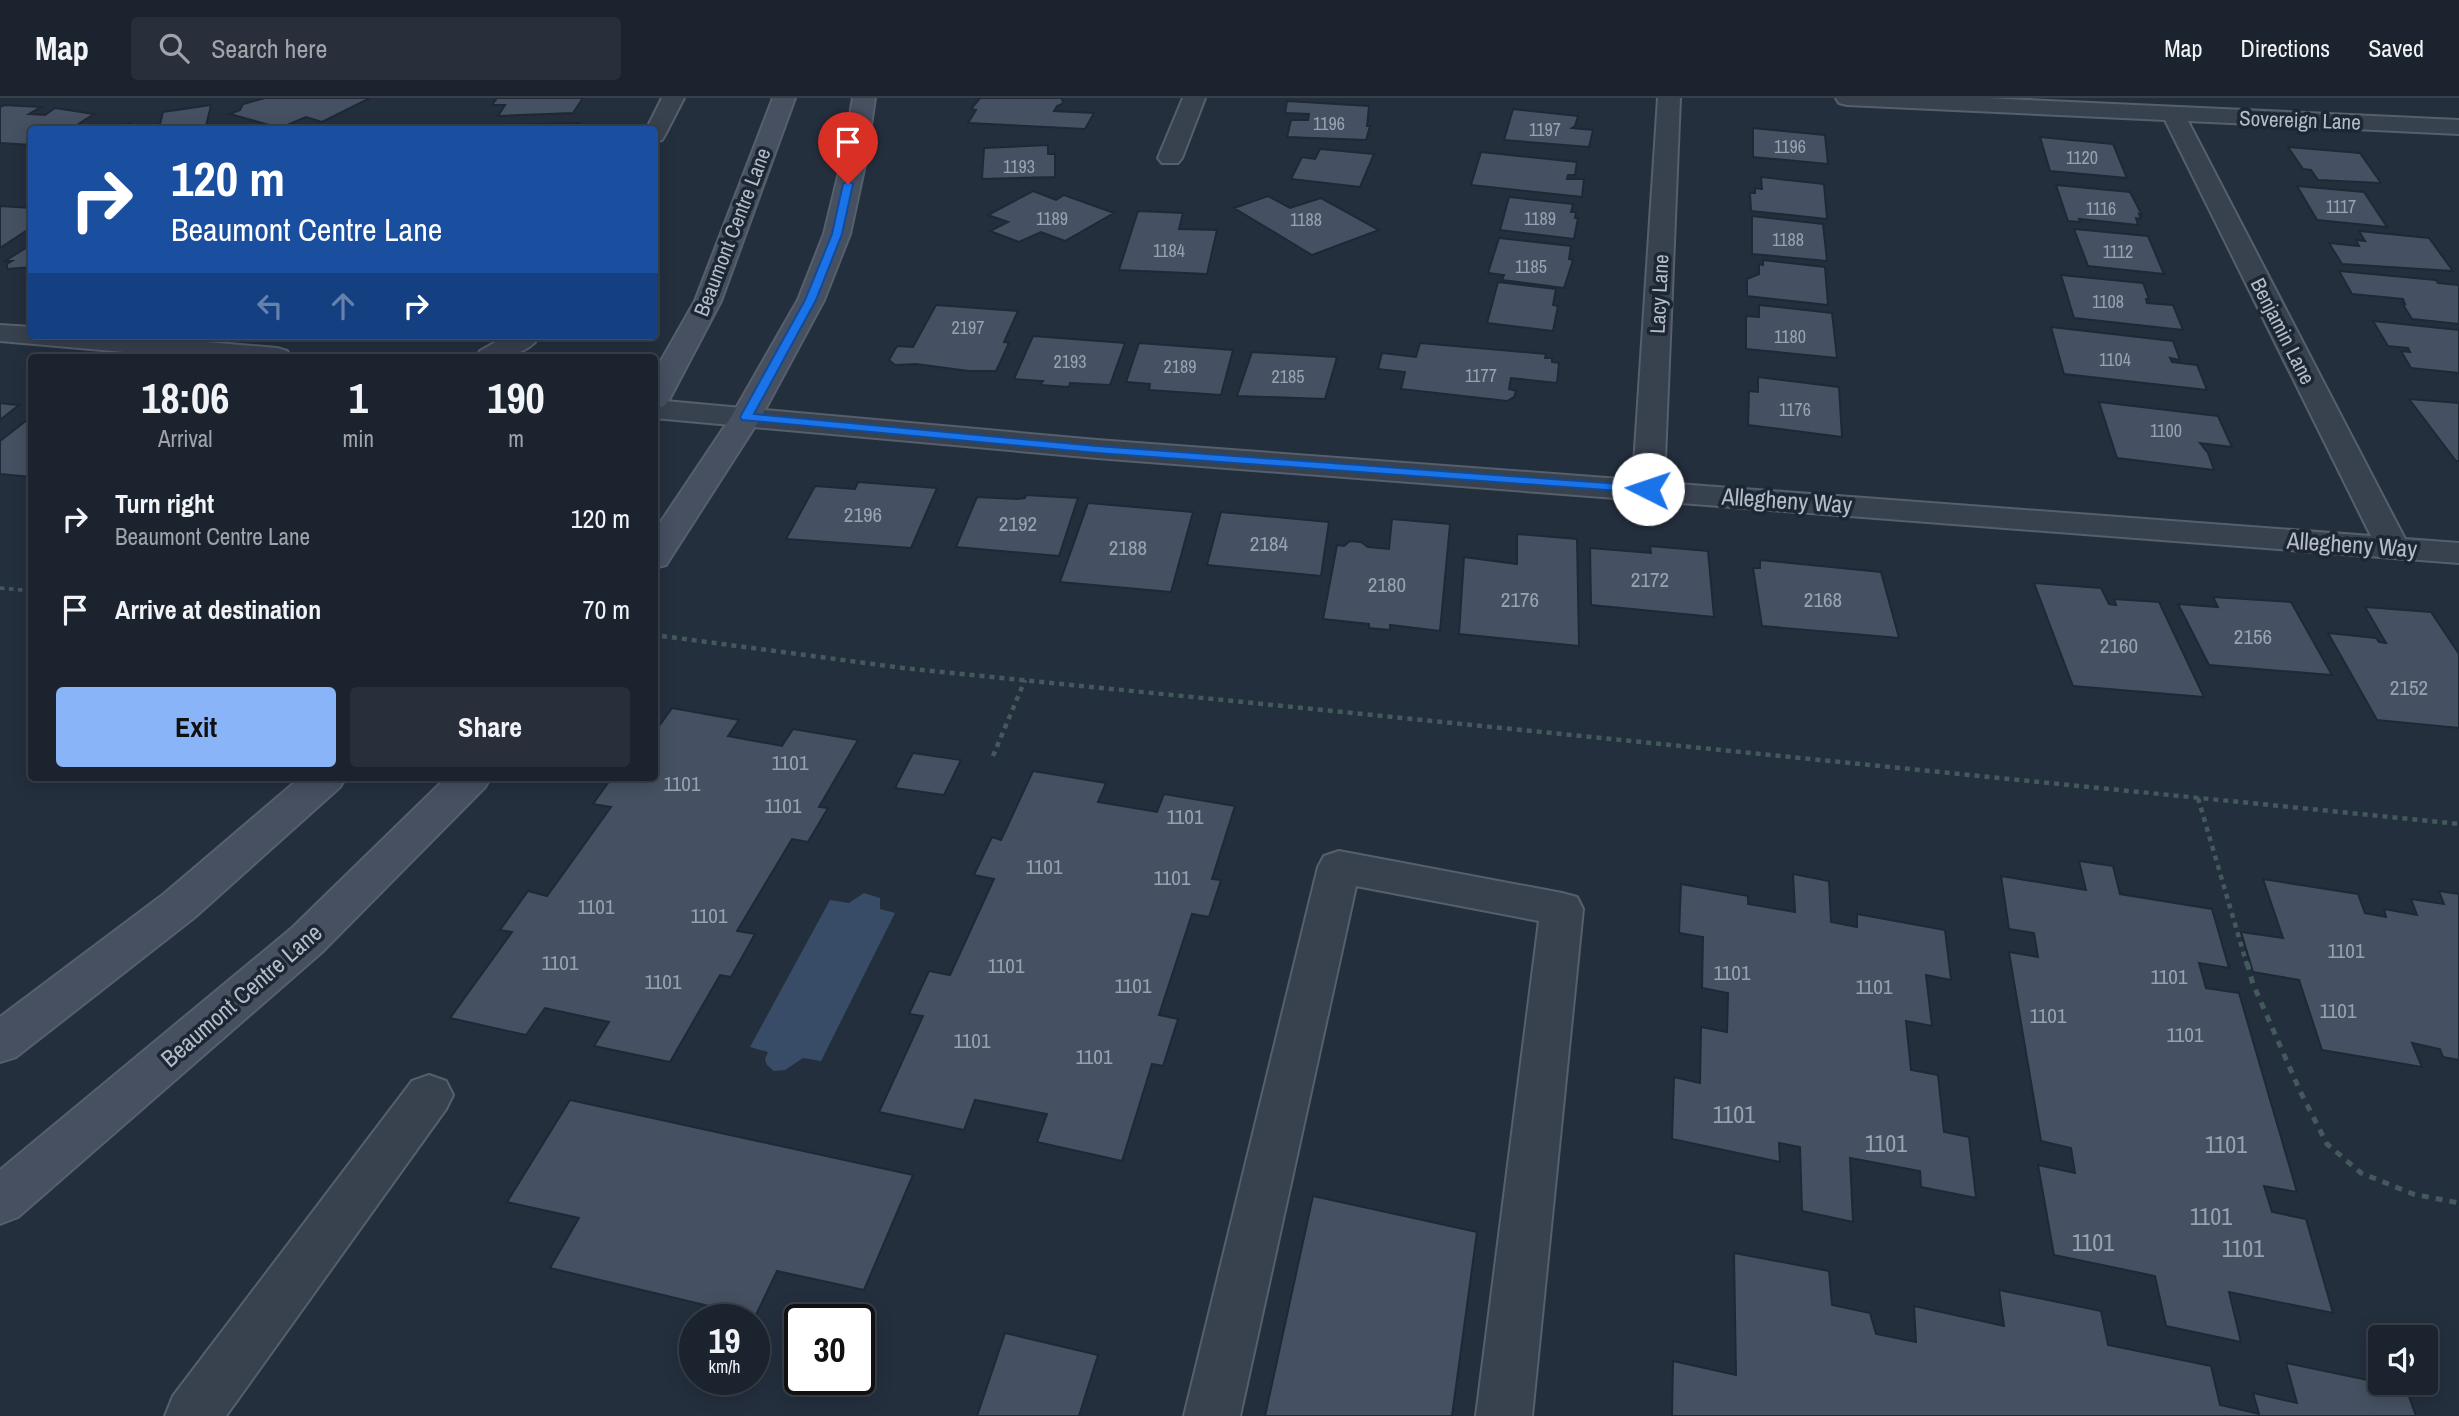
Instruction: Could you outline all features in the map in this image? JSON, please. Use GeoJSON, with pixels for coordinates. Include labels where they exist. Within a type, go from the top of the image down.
{"type":"FeatureCollection","features":[{"type":"Feature","properties":{"kind":"street"},"geometry":{"type":"LineString","coordinates":[[658,127],[673,98]]}},
{"type":"Feature","properties":{"kind":"street","name":"Beaumont Centre Lane"},"geometry":{"type":"LineString","coordinates":[[658,393],[708,301],[784,98]]}},
{"type":"Feature","properties":{"kind":"street"},"geometry":{"type":"LineString","coordinates":[[658,552],[746,417],[811,300],[837,234],[854,160],[864,98]]}},
{"type":"Feature","properties":{"kind":"street"},"geometry":{"type":"LineString","coordinates":[[1170,158],[1194,98]]}},
{"type":"Feature","properties":{"kind":"street","name":"Lacy Lane"},"geometry":{"type":"LineString","coordinates":[[1648,489],[1669,98]]}},
{"type":"Feature","properties":{"kind":"street","name":"Sovereign Lane"},"geometry":{"type":"LineString","coordinates":[[1847,98],[2459,127]]}},
{"type":"Feature","properties":{"kind":"street","name":"Benjamin Lane"},"geometry":{"type":"LineString","coordinates":[[2173,114],[2393,547]]}},
{"type":"Feature","properties":{"kind":"street"},"geometry":{"type":"LineString","coordinates":[[0,332],[28,335]]}},
{"type":"Feature","properties":{"kind":"street"},"geometry":{"type":"LineString","coordinates":[[84,340],[243,354]]}},
{"type":"Feature","properties":{"kind":"street"},"geometry":{"type":"LineString","coordinates":[[495,354],[519,340]]}},
{"type":"Feature","properties":{"kind":"street","name":"Allegheny Way"},"geometry":{"type":"LineString","coordinates":[[658,409],[1097,449],[2459,552]]}},
{"type":"Feature","properties":{"kind":"street"},"geometry":{"type":"LineString","coordinates":[[0,1043],[180,905],[321,781]]}},
{"type":"Feature","properties":{"kind":"street","name":"Beaumont Centre Lane"},"geometry":{"type":"LineString","coordinates":[[0,1201],[307,940],[467,781]]}},
{"type":"Feature","properties":{"kind":"street"},"geometry":{"type":"LineString","coordinates":[[1212,1416],[1339,867],[1562,909],[1504,1416]]}},
{"type":"Feature","properties":{"kind":"street"},"geometry":{"type":"LineString","coordinates":[[193,1416],[429,1095]]}},
{"type":"Feature","properties":{"kind":"path"},"geometry":{"type":"LineString","coordinates":[[0,588],[28,592]]}},
{"type":"Feature","properties":{"kind":"path"},"geometry":{"type":"LineString","coordinates":[[662,636],[903,668],[2459,824]]}},
{"type":"Feature","properties":{"kind":"path"},"geometry":{"type":"LineString","coordinates":[[993,756],[1026,680]]}},
{"type":"Feature","properties":{"kind":"path"},"geometry":{"type":"LineString","coordinates":[[2198,798],[2253,984],[2300,1091],[2327,1144],[2361,1173],[2413,1194],[2459,1203]]}},
{"type":"Feature","properties":{"kind":"water"},"geometry":{"type":"Polygon","coordinates":[[[864,893],[880,898],[880,909],[895,913],[821,1061],[803,1058],[785,1070],[774,1071],[765,1059],[768,1052],[750,1047],[830,900],[849,903],[864,893]]]}},
{"type":"Feature","properties":{"kind":"building"},"geometry":{"type":"Polygon","coordinates":[[[265,98],[370,98],[322,122],[306,117],[285,126],[273,126],[230,114],[240,110],[243,104],[265,98]]]}},
{"type":"Feature","properties":{"kind":"building"},"geometry":{"type":"Polygon","coordinates":[[[497,98],[583,98],[573,113],[498,116],[505,105],[492,105],[497,98]]]}},
{"type":"Feature","properties":{"kind":"building"},"geometry":{"type":"Polygon","coordinates":[[[980,98],[1061,98],[1062,104],[1054,111],[1094,113],[1085,129],[968,123],[976,110],[971,109],[980,98]]]}},
{"type":"Feature","properties":{"kind":"building"},"geometry":{"type":"Polygon","coordinates":[[[1287,101],[1369,106],[1367,126],[1370,126],[1366,140],[1287,137],[1291,120],[1308,120],[1309,114],[1285,113],[1287,101]]]}},
{"type":"Feature","properties":{"kind":"building"},"geometry":{"type":"Polygon","coordinates":[[[211,105],[206,126],[144,126],[160,124],[163,112],[211,105]]]}},
{"type":"Feature","properties":{"kind":"building"},"geometry":{"type":"Polygon","coordinates":[[[0,107],[41,107],[29,114],[45,115],[55,108],[94,114],[75,126],[28,126],[28,145],[0,143],[0,107]]]}},
{"type":"Feature","properties":{"kind":"building"},"geometry":{"type":"Polygon","coordinates":[[[1513,109],[1578,116],[1572,128],[1593,130],[1589,147],[1504,140],[1513,109]]]}},
{"type":"Feature","properties":{"kind":"building"},"geometry":{"type":"Polygon","coordinates":[[[580,123],[578,126],[498,126],[580,123]]]}},
{"type":"Feature","properties":{"kind":"building"},"geometry":{"type":"Polygon","coordinates":[[[1753,128],[1825,135],[1828,164],[1753,157],[1753,128]]]}},
{"type":"Feature","properties":{"kind":"building"},"geometry":{"type":"Polygon","coordinates":[[[2040,137],[2113,144],[2127,178],[2050,171],[2040,137]]]}},
{"type":"Feature","properties":{"kind":"building"},"geometry":{"type":"Polygon","coordinates":[[[1048,145],[1048,154],[1055,154],[1055,177],[982,179],[984,148],[1048,145]]]}},
{"type":"Feature","properties":{"kind":"building"},"geometry":{"type":"Polygon","coordinates":[[[2288,147],[2360,153],[2381,183],[2318,180],[2311,170],[2303,169],[2288,147]]]}},
{"type":"Feature","properties":{"kind":"building"},"geometry":{"type":"Polygon","coordinates":[[[1320,149],[1374,154],[1360,187],[1291,179],[1302,157],[1315,159],[1320,149]]]}},
{"type":"Feature","properties":{"kind":"building"},"geometry":{"type":"Polygon","coordinates":[[[1481,152],[1577,162],[1575,175],[1568,175],[1567,179],[1584,179],[1582,197],[1471,185],[1481,152]]]}},
{"type":"Feature","properties":{"kind":"building"},"geometry":{"type":"Polygon","coordinates":[[[1761,177],[1824,184],[1827,219],[1751,211],[1750,193],[1755,193],[1755,188],[1762,189],[1761,177]]]}},
{"type":"Feature","properties":{"kind":"building"},"geometry":{"type":"Polygon","coordinates":[[[2056,185],[2130,192],[2142,215],[2139,214],[2141,219],[2136,218],[2138,225],[2079,219],[2080,222],[2068,221],[2056,185]]]}},
{"type":"Feature","properties":{"kind":"building"},"geometry":{"type":"Polygon","coordinates":[[[2297,186],[2364,192],[2387,227],[2317,220],[2297,186]]]}},
{"type":"Feature","properties":{"kind":"building"},"geometry":{"type":"Polygon","coordinates":[[[1033,191],[1056,200],[1064,195],[1114,213],[1065,241],[1041,232],[1019,242],[990,231],[1008,222],[988,215],[1033,191]]]}},
{"type":"Feature","properties":{"kind":"building"},"geometry":{"type":"Polygon","coordinates":[[[1268,196],[1290,208],[1321,198],[1379,230],[1312,255],[1234,208],[1268,196]]]}},
{"type":"Feature","properties":{"kind":"building"},"geometry":{"type":"Polygon","coordinates":[[[1509,197],[1573,204],[1571,212],[1576,212],[1575,218],[1578,218],[1574,239],[1500,230],[1509,197]]]}},
{"type":"Feature","properties":{"kind":"building"},"geometry":{"type":"Polygon","coordinates":[[[0,206],[28,208],[28,230],[0,248],[0,206]]]}},
{"type":"Feature","properties":{"kind":"building"},"geometry":{"type":"Polygon","coordinates":[[[1138,211],[1183,213],[1179,229],[1217,230],[1207,274],[1119,270],[1138,211]]]}},
{"type":"Feature","properties":{"kind":"building"},"geometry":{"type":"Polygon","coordinates":[[[1752,216],[1823,224],[1827,261],[1752,254],[1752,216]]]}},
{"type":"Feature","properties":{"kind":"building"},"geometry":{"type":"Polygon","coordinates":[[[2074,229],[2148,236],[2164,274],[2088,266],[2074,229]]]}},
{"type":"Feature","properties":{"kind":"building"},"geometry":{"type":"Polygon","coordinates":[[[2359,231],[2429,238],[2453,271],[2342,264],[2329,243],[2359,246],[2356,240],[2365,241],[2359,231]]]}},
{"type":"Feature","properties":{"kind":"building"},"geometry":{"type":"Polygon","coordinates":[[[1499,238],[1571,246],[1569,259],[1573,260],[1564,288],[1502,280],[1504,275],[1488,273],[1499,238]]]}},
{"type":"Feature","properties":{"kind":"building"},"geometry":{"type":"Polygon","coordinates":[[[28,247],[28,267],[7,269],[7,264],[12,261],[5,261],[28,247]]]}},
{"type":"Feature","properties":{"kind":"building"},"geometry":{"type":"Polygon","coordinates":[[[1763,260],[1825,267],[1828,305],[1747,296],[1747,279],[1759,274],[1759,264],[1763,265],[1763,260]]]}},
{"type":"Feature","properties":{"kind":"building"},"geometry":{"type":"Polygon","coordinates":[[[2339,271],[2436,280],[2438,283],[2459,285],[2459,324],[2412,319],[2402,303],[2405,304],[2403,299],[2352,294],[2339,271]]]}},
{"type":"Feature","properties":{"kind":"building"},"geometry":{"type":"Polygon","coordinates":[[[2061,275],[2143,283],[2149,299],[2146,299],[2147,303],[2173,305],[2183,330],[2074,318],[2061,275]]]}},
{"type":"Feature","properties":{"kind":"building"},"geometry":{"type":"Polygon","coordinates":[[[1498,282],[1556,289],[1553,305],[1558,306],[1553,331],[1487,323],[1498,282]]]}},
{"type":"Feature","properties":{"kind":"building"},"geometry":{"type":"Polygon","coordinates":[[[936,305],[1018,311],[1004,342],[1009,343],[996,371],[969,371],[916,364],[895,365],[889,360],[897,346],[913,347],[936,305]]]}},
{"type":"Feature","properties":{"kind":"building"},"geometry":{"type":"Polygon","coordinates":[[[1759,305],[1832,313],[1837,358],[1746,349],[1746,316],[1759,317],[1759,305]]]}},
{"type":"Feature","properties":{"kind":"building"},"geometry":{"type":"Polygon","coordinates":[[[2373,321],[2459,330],[2459,373],[2411,368],[2401,351],[2410,352],[2408,348],[2388,346],[2373,321]]]}},
{"type":"Feature","properties":{"kind":"building"},"geometry":{"type":"Polygon","coordinates":[[[2051,327],[2173,341],[2180,360],[2170,358],[2172,362],[2197,365],[2207,390],[2064,374],[2051,327]]]}},
{"type":"Feature","properties":{"kind":"building"},"geometry":{"type":"Polygon","coordinates":[[[1033,336],[1125,343],[1110,385],[1040,385],[1043,381],[1014,379],[1033,336]]]}},
{"type":"Feature","properties":{"kind":"building"},"geometry":{"type":"Polygon","coordinates":[[[1139,343],[1233,350],[1221,395],[1149,390],[1150,384],[1126,382],[1139,343]]]}},
{"type":"Feature","properties":{"kind":"building"},"geometry":{"type":"Polygon","coordinates":[[[1420,343],[1546,354],[1545,358],[1552,358],[1552,362],[1559,363],[1557,383],[1511,378],[1509,389],[1516,391],[1514,397],[1507,401],[1401,389],[1405,372],[1378,369],[1382,353],[1416,357],[1420,343]]]}},
{"type":"Feature","properties":{"kind":"building"},"geometry":{"type":"Polygon","coordinates":[[[1252,352],[1337,357],[1325,399],[1237,396],[1252,352]]]}},
{"type":"Feature","properties":{"kind":"building"},"geometry":{"type":"Polygon","coordinates":[[[1758,377],[1839,387],[1842,437],[1748,425],[1749,391],[1758,392],[1758,377]]]}},
{"type":"Feature","properties":{"kind":"building"},"geometry":{"type":"Polygon","coordinates":[[[2409,399],[2459,403],[2459,461],[2456,461],[2409,399]]]}},
{"type":"Feature","properties":{"kind":"building"},"geometry":{"type":"Polygon","coordinates":[[[2099,402],[2218,416],[2232,447],[2200,443],[2208,453],[2214,470],[2117,458],[2099,402]]]}},
{"type":"Feature","properties":{"kind":"building"},"geometry":{"type":"Polygon","coordinates":[[[0,403],[8,404],[19,405],[0,420],[0,403]]]}},
{"type":"Feature","properties":{"kind":"building"},"geometry":{"type":"Polygon","coordinates":[[[28,420],[28,477],[0,474],[0,441],[28,420]]]}},
{"type":"Feature","properties":{"kind":"building"},"geometry":{"type":"Polygon","coordinates":[[[858,482],[937,488],[911,548],[786,539],[815,486],[855,489],[858,482]]]}},
{"type":"Feature","properties":{"kind":"building"},"geometry":{"type":"Polygon","coordinates":[[[1026,495],[1078,498],[1059,556],[956,547],[977,497],[1018,499],[1025,498],[1026,495]]]}},
{"type":"Feature","properties":{"kind":"building"},"geometry":{"type":"Polygon","coordinates":[[[1088,503],[1193,512],[1171,592],[1060,582],[1088,503]]]}},
{"type":"Feature","properties":{"kind":"building"},"geometry":{"type":"Polygon","coordinates":[[[1221,512],[1329,522],[1321,576],[1207,565],[1221,512]]]}},
{"type":"Feature","properties":{"kind":"building"},"geometry":{"type":"Polygon","coordinates":[[[1392,519],[1450,524],[1440,631],[1390,625],[1390,630],[1369,628],[1369,624],[1323,619],[1337,545],[1344,546],[1350,541],[1361,542],[1368,547],[1389,549],[1392,519]]]}},
{"type":"Feature","properties":{"kind":"building"},"geometry":{"type":"Polygon","coordinates":[[[1517,534],[1577,539],[1579,646],[1459,634],[1464,557],[1517,564],[1517,534]]]}},
{"type":"Feature","properties":{"kind":"building"},"geometry":{"type":"Polygon","coordinates":[[[1650,546],[1708,551],[1714,617],[1591,605],[1590,548],[1651,553],[1650,546]]]}},
{"type":"Feature","properties":{"kind":"building"},"geometry":{"type":"Polygon","coordinates":[[[1760,560],[1881,572],[1899,638],[1762,626],[1753,568],[1760,568],[1760,560]]]}},
{"type":"Feature","properties":{"kind":"building"},"geometry":{"type":"Polygon","coordinates":[[[2034,583],[2101,588],[2109,604],[2116,605],[2114,599],[2159,602],[2204,697],[2073,686],[2034,583]]]}},
{"type":"Feature","properties":{"kind":"building"},"geometry":{"type":"Polygon","coordinates":[[[2213,597],[2291,602],[2332,675],[2209,665],[2178,604],[2218,607],[2213,597]]]}},
{"type":"Feature","properties":{"kind":"building"},"geometry":{"type":"Polygon","coordinates":[[[2365,607],[2431,612],[2459,654],[2459,728],[2377,720],[2328,633],[2376,638],[2379,642],[2386,643],[2365,607]]]}},
{"type":"Feature","properties":{"kind":"building"},"geometry":{"type":"Polygon","coordinates":[[[672,708],[739,720],[728,736],[782,746],[793,729],[858,740],[819,807],[828,808],[808,842],[792,839],[737,931],[755,934],[731,977],[720,975],[670,1062],[594,1046],[609,1022],[545,1008],[526,1035],[450,1018],[512,932],[500,930],[528,891],[547,896],[611,807],[593,804],[609,781],[658,781],[658,727],[672,708]]]}},
{"type":"Feature","properties":{"kind":"building"},"geometry":{"type":"Polygon","coordinates":[[[913,753],[961,760],[944,795],[895,788],[913,753]]]}},
{"type":"Feature","properties":{"kind":"building"},"geometry":{"type":"Polygon","coordinates":[[[1033,771],[1106,783],[1098,802],[1157,812],[1164,794],[1235,806],[1212,879],[1221,880],[1209,917],[1192,914],[1159,1015],[1178,1019],[1163,1066],[1152,1064],[1122,1161],[1037,1142],[1047,1114],[975,1100],[964,1130],[879,1112],[923,1016],[909,1014],[929,971],[950,975],[994,879],[974,875],[992,837],[1001,840],[1033,771]]]}},
{"type":"Feature","properties":{"kind":"building"},"geometry":{"type":"Polygon","coordinates":[[[2079,861],[2113,866],[2120,894],[2212,909],[2229,968],[2199,963],[2206,988],[2239,993],[2297,1192],[2264,1186],[2272,1212],[2306,1219],[2333,1313],[2229,1292],[2241,1342],[2166,1326],[2155,1276],[2054,1255],[2038,1165],[2075,1173],[2071,1148],[2041,1141],[2009,952],[2038,957],[2034,933],[2009,929],[2001,876],[2086,890],[2079,861]]]}},
{"type":"Feature","properties":{"kind":"building"},"geometry":{"type":"Polygon","coordinates":[[[1793,874],[1829,881],[1831,922],[1857,927],[1857,914],[1945,930],[1951,980],[1926,975],[1932,1026],[1906,1021],[1911,1070],[1938,1075],[1944,1132],[1969,1137],[1976,1198],[1921,1187],[1920,1171],[1850,1158],[1853,1222],[1802,1211],[1800,1147],[1779,1143],[1780,1162],[1672,1139],[1674,1077],[1700,1083],[1701,1027],[1727,1032],[1728,993],[1702,988],[1703,937],[1679,933],[1681,884],[1748,896],[1748,904],[1795,912],[1793,874]]]}},
{"type":"Feature","properties":{"kind":"building"},"geometry":{"type":"Polygon","coordinates":[[[2263,879],[2358,894],[2365,913],[2386,917],[2384,909],[2417,915],[2411,899],[2444,904],[2439,891],[2459,894],[2459,1060],[2443,1057],[2440,1049],[2412,1043],[2422,1067],[2322,1050],[2299,980],[2253,972],[2241,932],[2283,938],[2263,879]]]}},
{"type":"Feature","properties":{"kind":"building"},"geometry":{"type":"Polygon","coordinates":[[[570,1100],[913,1175],[864,1290],[777,1271],[761,1304],[701,1304],[550,1268],[579,1218],[507,1202],[570,1100]]]}},
{"type":"Feature","properties":{"kind":"building"},"geometry":{"type":"Polygon","coordinates":[[[1313,1196],[1477,1232],[1452,1416],[1265,1416],[1313,1196]]]}},
{"type":"Feature","properties":{"kind":"building"},"geometry":{"type":"Polygon","coordinates":[[[1734,1253],[1829,1271],[1832,1305],[1870,1313],[1876,1334],[1916,1342],[1914,1306],[2004,1326],[1999,1290],[2101,1311],[2108,1345],[2211,1366],[2220,1405],[2259,1414],[2253,1393],[2297,1403],[2286,1363],[2368,1380],[2368,1395],[2408,1395],[2416,1416],[1672,1416],[1673,1361],[1736,1375],[1734,1253]]]}},
{"type":"Feature","properties":{"kind":"building"},"geometry":{"type":"Polygon","coordinates":[[[1005,1333],[1098,1355],[1079,1416],[977,1416],[1005,1333]]]}},
{"type":"Feature","properties":{"kind":"route"},"geometry":{"type":"LineString","coordinates":[[848,184],[837,234],[811,300],[746,417],[1097,449],[1648,489]]}}]}
